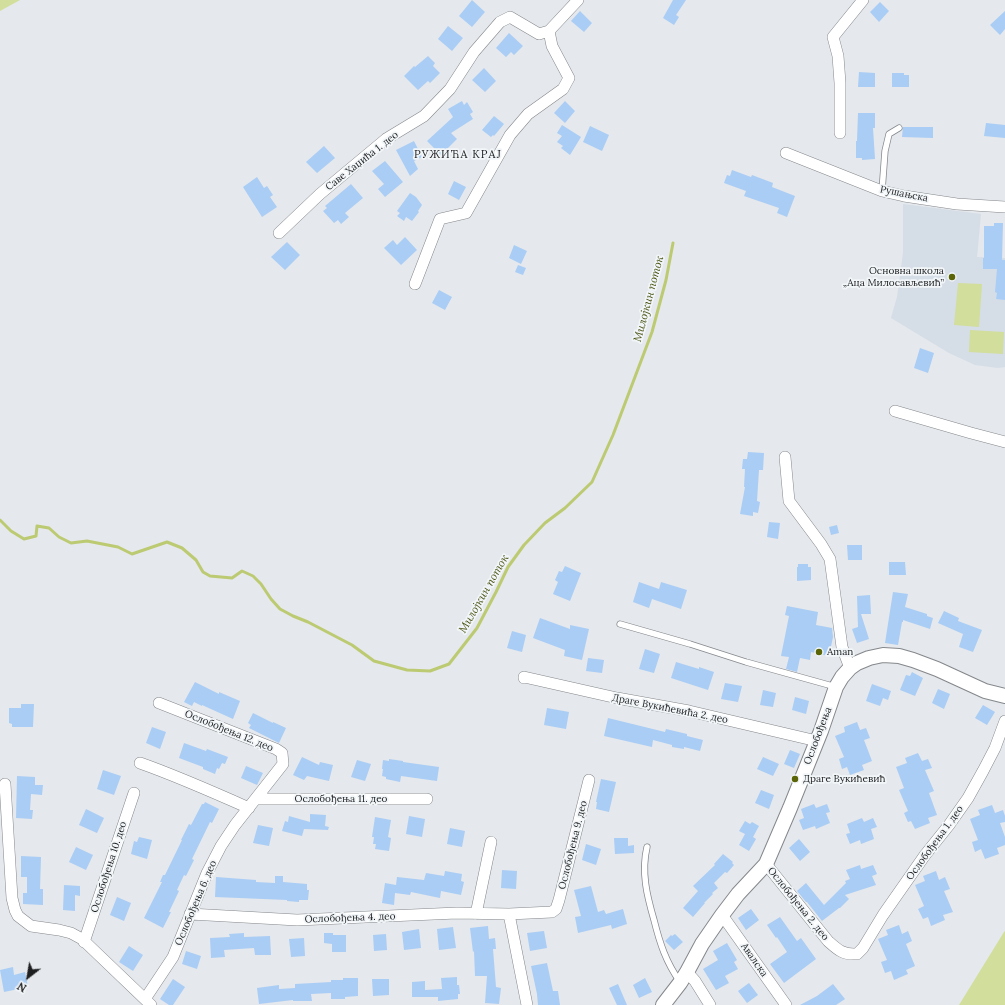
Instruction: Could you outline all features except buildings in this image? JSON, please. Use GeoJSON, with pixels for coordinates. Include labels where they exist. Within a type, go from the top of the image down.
{"type":"FeatureCollection","features":[{"type":"Feature","properties":{"kind":"street"},"geometry":{"type":"LineString","coordinates":[[415,284],[440,219],[466,213],[510,135],[528,114],[563,88],[569,78],[552,46],[549,31],[578,0]]}},
{"type":"Feature","properties":{"kind":"street"},"geometry":{"type":"LineString","coordinates":[[840,133],[840,83],[838,56],[833,37],[863,0]]}},
{"type":"Feature","properties":{"kind":"street","name":"Саве Хаџића 1. део"},"geometry":{"type":"LineString","coordinates":[[279,233],[320,194],[386,139],[424,116],[450,88],[474,52],[500,22],[510,17],[538,34],[549,31]]}},
{"type":"Feature","properties":{"kind":"street","name":"Рушањска"},"geometry":{"type":"LineString","coordinates":[[786,153],[882,191],[957,204],[1005,206]]}},
{"type":"Feature","properties":{"kind":"street"},"geometry":{"type":"LineString","coordinates":[[895,411],[1005,442]]}},
{"type":"Feature","properties":{"kind":"street"},"geometry":{"type":"LineString","coordinates":[[785,457],[789,501],[830,559],[842,647],[850,668]]}},
{"type":"Feature","properties":{"kind":"street","name":"Ослобођења"},"geometry":{"type":"LineString","coordinates":[[663,1005],[684,977],[702,944],[722,915],[738,894],[766,864],[817,741],[836,687],[850,668],[856,663],[869,658],[883,655],[899,656],[937,669],[985,691],[1005,696]]}},
{"type":"Feature","properties":{"kind":"street","name":"Драге Вукићевића 2. део"},"geometry":{"type":"LineString","coordinates":[[524,678],[617,698],[688,711],[817,741]]}},
{"type":"Feature","properties":{"kind":"street","name":"Ослобођења 12. део"},"geometry":{"type":"LineString","coordinates":[[159,703],[276,749],[282,753],[283,764],[252,804]]}},
{"type":"Feature","properties":{"kind":"street","name":"Ослобођења 1. део"},"geometry":{"type":"LineString","coordinates":[[850,955],[857,954],[863,948],[883,915],[968,798],[984,772],[1005,721]]}},
{"type":"Feature","properties":{"kind":"street"},"geometry":{"type":"LineString","coordinates":[[140,763],[252,804]]}},
{"type":"Feature","properties":{"kind":"street","name":"Ослобођења 9. део"},"geometry":{"type":"LineString","coordinates":[[556,909],[589,780]]}},
{"type":"Feature","properties":{"kind":"street"},"geometry":{"type":"LineString","coordinates":[[5,784],[12,898],[18,916],[31,926],[71,933],[82,939],[148,1002]]}},
{"type":"Feature","properties":{"kind":"street","name":"Ослобођења 10. део"},"geometry":{"type":"LineString","coordinates":[[84,942],[134,793]]}},
{"type":"Feature","properties":{"kind":"street","name":"Ослобођења 11. део"},"geometry":{"type":"LineString","coordinates":[[252,804],[427,799]]}},
{"type":"Feature","properties":{"kind":"street","name":"Ослобођења 6. део"},"geometry":{"type":"LineString","coordinates":[[148,1002],[174,957],[207,872],[221,846],[235,825],[252,804]]}},
{"type":"Feature","properties":{"kind":"street"},"geometry":{"type":"LineString","coordinates":[[476,914],[491,842]]}},
{"type":"Feature","properties":{"kind":"street","name":"Ослобођења 2. део"},"geometry":{"type":"LineString","coordinates":[[766,864],[828,941],[842,953],[850,955]]}},
{"type":"Feature","properties":{"kind":"street","name":"Ослобођења 4. део"},"geometry":{"type":"LineString","coordinates":[[190,914],[297,920],[457,913],[509,914],[552,912],[556,909]]}},
{"type":"Feature","properties":{"kind":"street"},"geometry":{"type":"LineString","coordinates":[[509,914],[527,1005]]}},
{"type":"Feature","properties":{"kind":"street","name":"Авалска"},"geometry":{"type":"LineString","coordinates":[[722,915],[786,1005]]}},
{"type":"Feature","properties":{"kind":"street"},"geometry":{"type":"LineString","coordinates":[[684,977],[695,981],[710,1005]]}},
{"type":"Feature","properties":{"kind":"lane"},"geometry":{"type":"LineString","coordinates":[[882,191],[885,151],[889,134],[899,128]]}},
{"type":"Feature","properties":{"kind":"lane"},"geometry":{"type":"LineString","coordinates":[[620,624],[836,687]]}},
{"type":"Feature","properties":{"kind":"lane"},"geometry":{"type":"LineString","coordinates":[[646,847],[644,871],[649,904],[665,957],[674,974],[684,977]]}},
{"type":"Feature","properties":{"kind":"shaded area","name":"Основна школа „Аца Милосављевић”"},"geometry":{"type":"Polygon","coordinates":[[[903,204],[981,214],[977,257],[1005,258],[1005,367],[998,368],[975,365],[949,353],[891,318],[897,297],[903,253],[903,204]]]}},
{"type":"Feature","properties":{"kind":"green space"},"geometry":{"type":"Polygon","coordinates":[[[0,0],[20,0],[0,11],[0,0]]]}},
{"type":"Feature","properties":{"kind":"green space"},"geometry":{"type":"Polygon","coordinates":[[[958,283],[982,284],[979,327],[954,325],[958,283]]]}},
{"type":"Feature","properties":{"kind":"green space"},"geometry":{"type":"Polygon","coordinates":[[[970,330],[1004,332],[1003,354],[969,352],[970,330]]]}},
{"type":"Feature","properties":{"kind":"green space"},"geometry":{"type":"Polygon","coordinates":[[[1005,931],[1005,1005],[959,1005],[1004,932],[1005,931]]]}},
{"type":"Feature","properties":{"kind":"waterway","name":"Милојкин поток"},"geometry":{"type":"LineString","coordinates":[[0,520],[11,531],[24,539],[36,536],[37,526],[49,528],[59,537],[71,543],[87,541],[118,547],[132,554],[167,542],[182,548],[196,560],[203,572],[210,576],[232,578],[242,571],[253,576],[280,609],[352,645],[374,661],[407,670],[430,671],[449,664],[477,628],[508,567],[524,545],[545,523],[565,508],[592,482],[613,435],[652,332],[666,280],[673,243]]}},
{"type":"Feature","properties":{"kind":"place","name":"Основна школа „Аца Милосављевић”"},"geometry":{"type":"Point","coordinates":[952,277]}},
{"type":"Feature","properties":{"kind":"place","name":"Aman"},"geometry":{"type":"Point","coordinates":[819,652]}},
{"type":"Feature","properties":{"kind":"place","name":"Драге Вукићевић"},"geometry":{"type":"Point","coordinates":[795,779]}},
{"type":"Feature","properties":{"kind":"district","name":"РУЖИЋА КРАЈ"},"geometry":{"type":"Point","coordinates":[458,155]}}]}
